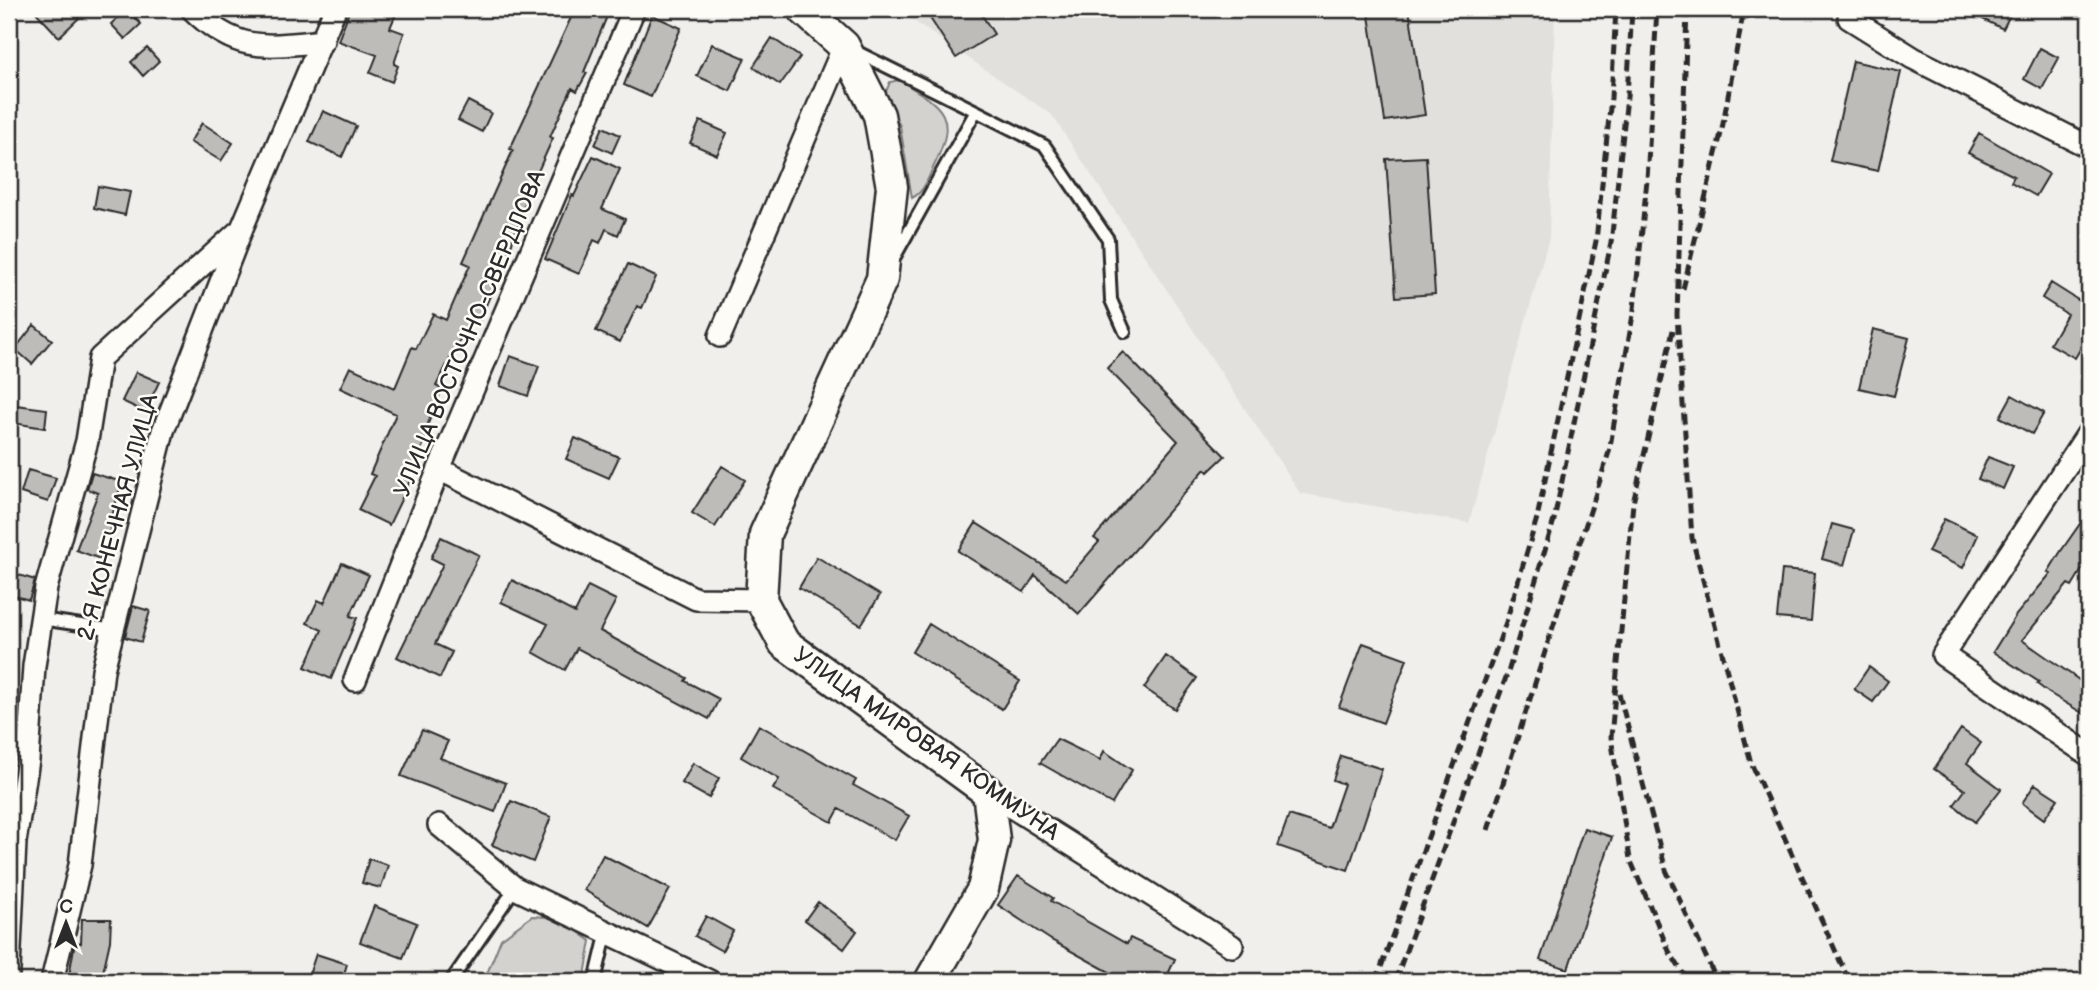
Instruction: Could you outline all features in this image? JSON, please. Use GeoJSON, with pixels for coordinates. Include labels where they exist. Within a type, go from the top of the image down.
{"type":"FeatureCollection","features":[{"type":"Feature","properties":{"kind":"main road"},"geometry":{"type":"LineString","coordinates":[[761,600],[765,534],[882,279],[892,187],[878,115],[844,46],[803,9]]}},
{"type":"Feature","properties":{"kind":"main road","name":"УЛИЦА МИРОВАЯ КОММУНА"},"geometry":{"type":"LineString","coordinates":[[761,600],[784,643],[988,792]]}},
{"type":"Feature","properties":{"kind":"main road"},"geometry":{"type":"LineString","coordinates":[[930,981],[983,889],[994,840],[988,792]]}},
{"type":"Feature","properties":{"kind":"street"},"geometry":{"type":"LineString","coordinates":[[192,9],[213,30],[260,47],[323,41]]}},
{"type":"Feature","properties":{"kind":"street","name":"2-Я КОНЕЧНАЯ УЛИЦА"},"geometry":{"type":"LineString","coordinates":[[52,981],[80,865],[103,670],[163,431],[242,228],[335,9]]}},
{"type":"Feature","properties":{"kind":"street","name":"УЛИЦА ВОСТОЧНО-СВЕРДЛОВА"},"geometry":{"type":"LineString","coordinates":[[355,680],[439,469],[634,9]]}},
{"type":"Feature","properties":{"kind":"street"},"geometry":{"type":"LineString","coordinates":[[1855,13],[1913,58],[2089,147]]}},
{"type":"Feature","properties":{"kind":"street"},"geometry":{"type":"LineString","coordinates":[[720,336],[844,46]]}},
{"type":"Feature","properties":{"kind":"street"},"geometry":{"type":"LineString","coordinates":[[9,970],[15,842],[27,760],[41,619],[46,588],[87,441],[100,358],[242,228]]}},
{"type":"Feature","properties":{"kind":"street"},"geometry":{"type":"LineString","coordinates":[[2089,432],[1943,654],[2089,755]]}},
{"type":"Feature","properties":{"kind":"street"},"geometry":{"type":"LineString","coordinates":[[439,469],[696,599],[761,600]]}},
{"type":"Feature","properties":{"kind":"street","name":"УЛИЦА МИРОВАЯ КОММУНА"},"geometry":{"type":"LineString","coordinates":[[988,792],[1232,946]]}},
{"type":"Feature","properties":{"kind":"street"},"geometry":{"type":"LineString","coordinates":[[439,825],[515,888],[709,981]]}},
{"type":"Feature","properties":{"kind":"lane"},"geometry":{"type":"LineString","coordinates":[[844,46],[1045,146],[1108,239],[1111,300],[1125,332]]}},
{"type":"Feature","properties":{"kind":"lane"},"geometry":{"type":"LineString","coordinates":[[882,279],[976,111]]}},
{"type":"Feature","properties":{"kind":"lane"},"geometry":{"type":"LineString","coordinates":[[41,619],[114,629]]}},
{"type":"Feature","properties":{"kind":"lane"},"geometry":{"type":"LineString","coordinates":[[451,981],[515,888]]}},
{"type":"Feature","properties":{"kind":"lane"},"geometry":{"type":"LineString","coordinates":[[595,981],[607,932]]}},
{"type":"Feature","properties":{"kind":"shaded area"},"geometry":{"type":"Polygon","coordinates":[[[900,9],[1555,9],[1549,238],[1469,523],[1300,493],[1052,115],[902,13],[900,9]]]}},
{"type":"Feature","properties":{"kind":"shaded area"},"geometry":{"type":"Polygon","coordinates":[[[899,80],[936,106],[943,114],[946,124],[941,150],[933,168],[922,189],[912,198],[900,126],[885,94],[890,82],[899,80]]]}},
{"type":"Feature","properties":{"kind":"shaded area"},"geometry":{"type":"Polygon","coordinates":[[[532,916],[559,918],[591,941],[584,981],[484,981],[501,939],[532,916]]]}},
{"type":"Feature","properties":{"kind":"building"},"geometry":{"type":"Polygon","coordinates":[[[33,9],[71,9],[79,18],[59,37],[33,9]]]}},
{"type":"Feature","properties":{"kind":"building"},"geometry":{"type":"Polygon","coordinates":[[[127,9],[141,24],[125,39],[111,24],[127,9]]]}},
{"type":"Feature","properties":{"kind":"building"},"geometry":{"type":"Polygon","coordinates":[[[350,9],[398,9],[390,28],[404,33],[394,64],[398,66],[392,82],[370,73],[377,55],[338,41],[350,9]]]}},
{"type":"Feature","properties":{"kind":"building"},"geometry":{"type":"Polygon","coordinates":[[[575,9],[610,9],[584,72],[587,73],[577,91],[572,88],[550,137],[553,138],[529,191],[509,252],[480,319],[472,316],[436,386],[442,389],[427,426],[430,428],[416,462],[418,464],[389,525],[358,510],[375,476],[370,474],[396,414],[340,388],[350,367],[395,388],[412,347],[416,349],[433,314],[446,320],[470,265],[463,262],[513,150],[510,149],[575,9]]]}},
{"type":"Feature","properties":{"kind":"building"},"geometry":{"type":"Polygon","coordinates":[[[924,9],[978,9],[994,34],[956,58],[924,9]]]}},
{"type":"Feature","properties":{"kind":"building"},"geometry":{"type":"Polygon","coordinates":[[[1368,9],[1409,9],[1425,115],[1385,121],[1368,9]]]}},
{"type":"Feature","properties":{"kind":"building"},"geometry":{"type":"Polygon","coordinates":[[[1962,9],[2013,9],[2003,29],[1962,9]]]}},
{"type":"Feature","properties":{"kind":"building"},"geometry":{"type":"Polygon","coordinates":[[[652,15],[681,28],[651,97],[624,85],[652,15]]]}},
{"type":"Feature","properties":{"kind":"building"},"geometry":{"type":"Polygon","coordinates":[[[772,38],[800,57],[780,85],[753,67],[772,38]]]}},
{"type":"Feature","properties":{"kind":"building"},"geometry":{"type":"Polygon","coordinates":[[[712,44],[745,58],[730,91],[697,76],[712,44]]]}},
{"type":"Feature","properties":{"kind":"building"},"geometry":{"type":"Polygon","coordinates":[[[147,48],[159,61],[143,76],[131,62],[147,48]]]}},
{"type":"Feature","properties":{"kind":"building"},"geometry":{"type":"Polygon","coordinates":[[[2040,48],[2059,58],[2042,89],[2024,79],[2040,48]]]}},
{"type":"Feature","properties":{"kind":"building"},"geometry":{"type":"Polygon","coordinates":[[[1853,61],[1901,72],[1878,171],[1830,161],[1853,61]]]}},
{"type":"Feature","properties":{"kind":"building"},"geometry":{"type":"Polygon","coordinates":[[[468,101],[491,113],[482,132],[458,120],[468,101]]]}},
{"type":"Feature","properties":{"kind":"building"},"geometry":{"type":"Polygon","coordinates":[[[323,111],[356,126],[342,157],[309,142],[323,111]]]}},
{"type":"Feature","properties":{"kind":"building"},"geometry":{"type":"Polygon","coordinates":[[[700,121],[727,133],[717,155],[690,143],[700,121]]]}},
{"type":"Feature","properties":{"kind":"building"},"geometry":{"type":"Polygon","coordinates":[[[202,123],[233,143],[221,161],[190,142],[202,123]]]}},
{"type":"Feature","properties":{"kind":"building"},"geometry":{"type":"Polygon","coordinates":[[[603,127],[620,135],[612,153],[595,145],[603,127]]]}},
{"type":"Feature","properties":{"kind":"building"},"geometry":{"type":"Polygon","coordinates":[[[1979,133],[2049,174],[2036,196],[2011,182],[2014,176],[1968,153],[1979,133]]]}},
{"type":"Feature","properties":{"kind":"building"},"geometry":{"type":"Polygon","coordinates":[[[593,156],[620,169],[602,209],[625,219],[618,235],[606,229],[600,243],[594,240],[579,274],[545,259],[572,195],[574,196],[593,156]]]}},
{"type":"Feature","properties":{"kind":"building"},"geometry":{"type":"Polygon","coordinates":[[[1426,157],[1435,294],[1396,297],[1386,159],[1426,157]]]}},
{"type":"Feature","properties":{"kind":"building"},"geometry":{"type":"Polygon","coordinates":[[[98,186],[130,192],[125,215],[94,208],[98,186]]]}},
{"type":"Feature","properties":{"kind":"building"},"geometry":{"type":"Polygon","coordinates":[[[628,264],[656,277],[642,308],[637,306],[620,342],[596,331],[628,264]]]}},
{"type":"Feature","properties":{"kind":"building"},"geometry":{"type":"Polygon","coordinates":[[[2051,283],[2089,307],[2089,334],[2075,358],[2050,344],[2067,314],[2042,298],[2051,283]]]}},
{"type":"Feature","properties":{"kind":"building"},"geometry":{"type":"Polygon","coordinates":[[[34,325],[52,340],[32,364],[15,349],[34,325]]]}},
{"type":"Feature","properties":{"kind":"building"},"geometry":{"type":"Polygon","coordinates":[[[1873,329],[1909,338],[1894,396],[1859,388],[1873,329]]]}},
{"type":"Feature","properties":{"kind":"building"},"geometry":{"type":"Polygon","coordinates":[[[1123,352],[1225,456],[1208,472],[1205,469],[1079,614],[1035,575],[1024,592],[958,551],[976,523],[1066,580],[1099,542],[1094,538],[1178,441],[1107,368],[1123,352]]]}},
{"type":"Feature","properties":{"kind":"building"},"geometry":{"type":"Polygon","coordinates":[[[510,356],[539,366],[528,396],[500,386],[510,356]]]}},
{"type":"Feature","properties":{"kind":"building"},"geometry":{"type":"Polygon","coordinates":[[[136,372],[159,382],[145,412],[122,401],[136,372]]]}},
{"type":"Feature","properties":{"kind":"building"},"geometry":{"type":"Polygon","coordinates":[[[2012,395],[2044,413],[2032,434],[2000,417],[2012,395]]]}},
{"type":"Feature","properties":{"kind":"building"},"geometry":{"type":"Polygon","coordinates":[[[16,405],[47,409],[45,428],[13,423],[16,405]]]}},
{"type":"Feature","properties":{"kind":"building"},"geometry":{"type":"Polygon","coordinates":[[[575,438],[619,457],[609,478],[566,459],[575,438]]]}},
{"type":"Feature","properties":{"kind":"building"},"geometry":{"type":"Polygon","coordinates":[[[1988,457],[2013,467],[2003,489],[1978,479],[1988,457]]]}},
{"type":"Feature","properties":{"kind":"building"},"geometry":{"type":"Polygon","coordinates":[[[722,466],[745,480],[715,527],[692,513],[722,466]]]}},
{"type":"Feature","properties":{"kind":"building"},"geometry":{"type":"Polygon","coordinates":[[[28,470],[56,478],[48,502],[21,493],[28,470]]]}},
{"type":"Feature","properties":{"kind":"building"},"geometry":{"type":"Polygon","coordinates":[[[92,473],[122,482],[109,526],[112,528],[100,559],[76,550],[98,493],[87,489],[92,473]]]}},
{"type":"Feature","properties":{"kind":"building"},"geometry":{"type":"Polygon","coordinates":[[[2089,511],[2089,558],[2072,586],[2068,584],[2022,640],[2089,687],[2089,717],[2049,693],[2037,684],[2039,682],[1993,652],[2016,615],[2051,573],[2048,572],[2089,511]]]}},
{"type":"Feature","properties":{"kind":"building"},"geometry":{"type":"Polygon","coordinates":[[[1944,519],[1978,535],[1963,568],[1928,552],[1944,519]]]}},
{"type":"Feature","properties":{"kind":"building"},"geometry":{"type":"Polygon","coordinates":[[[1832,524],[1854,530],[1844,565],[1822,559],[1832,524]]]}},
{"type":"Feature","properties":{"kind":"building"},"geometry":{"type":"Polygon","coordinates":[[[441,537],[479,555],[435,644],[452,652],[440,678],[397,657],[443,564],[431,558],[441,537]]]}},
{"type":"Feature","properties":{"kind":"building"},"geometry":{"type":"Polygon","coordinates":[[[817,557],[880,595],[861,625],[799,588],[817,557]]]}},
{"type":"Feature","properties":{"kind":"building"},"geometry":{"type":"Polygon","coordinates":[[[342,563],[369,575],[350,616],[357,618],[331,679],[305,667],[322,630],[307,623],[318,600],[324,603],[342,563]]]}},
{"type":"Feature","properties":{"kind":"building"},"geometry":{"type":"Polygon","coordinates":[[[1782,570],[1815,573],[1811,621],[1777,618],[1782,570]]]}},
{"type":"Feature","properties":{"kind":"building"},"geometry":{"type":"Polygon","coordinates":[[[9,572],[35,580],[29,600],[9,594],[9,572]]]}},
{"type":"Feature","properties":{"kind":"building"},"geometry":{"type":"Polygon","coordinates":[[[512,580],[575,613],[588,586],[616,600],[600,631],[687,678],[685,681],[719,699],[709,719],[577,648],[565,670],[533,652],[548,624],[501,602],[512,580]]]}},
{"type":"Feature","properties":{"kind":"building"},"geometry":{"type":"Polygon","coordinates":[[[133,606],[150,611],[141,642],[125,637],[133,606]]]}},
{"type":"Feature","properties":{"kind":"building"},"geometry":{"type":"Polygon","coordinates":[[[929,624],[1020,681],[1002,709],[912,652],[929,624]]]}},
{"type":"Feature","properties":{"kind":"building"},"geometry":{"type":"Polygon","coordinates":[[[1363,643],[1407,659],[1383,723],[1339,707],[1363,643]]]}},
{"type":"Feature","properties":{"kind":"building"},"geometry":{"type":"Polygon","coordinates":[[[1166,656],[1197,678],[1175,709],[1144,688],[1166,656]]]}},
{"type":"Feature","properties":{"kind":"building"},"geometry":{"type":"Polygon","coordinates":[[[1869,667],[1888,681],[1873,702],[1854,689],[1869,667]]]}},
{"type":"Feature","properties":{"kind":"building"},"geometry":{"type":"Polygon","coordinates":[[[759,725],[856,780],[853,785],[909,816],[895,840],[839,809],[832,822],[773,789],[779,779],[741,757],[759,725]]]}},
{"type":"Feature","properties":{"kind":"building"},"geometry":{"type":"Polygon","coordinates":[[[1961,729],[1981,743],[1967,763],[2001,789],[1975,822],[1954,805],[1965,790],[1934,769],[1961,729]]]}},
{"type":"Feature","properties":{"kind":"building"},"geometry":{"type":"Polygon","coordinates":[[[422,730],[448,741],[440,758],[506,783],[495,812],[401,776],[422,730]]]}},
{"type":"Feature","properties":{"kind":"building"},"geometry":{"type":"Polygon","coordinates":[[[1057,739],[1100,760],[1104,751],[1132,770],[1112,804],[1040,763],[1057,739]]]}},
{"type":"Feature","properties":{"kind":"building"},"geometry":{"type":"Polygon","coordinates":[[[1341,756],[1382,769],[1348,870],[1278,846],[1289,815],[1329,828],[1344,784],[1333,780],[1341,756]]]}},
{"type":"Feature","properties":{"kind":"building"},"geometry":{"type":"Polygon","coordinates":[[[693,763],[719,778],[709,798],[682,783],[693,763]]]}},
{"type":"Feature","properties":{"kind":"building"},"geometry":{"type":"Polygon","coordinates":[[[2035,784],[2058,799],[2044,819],[2022,803],[2035,784]]]}},
{"type":"Feature","properties":{"kind":"building"},"geometry":{"type":"Polygon","coordinates":[[[511,801],[551,817],[533,862],[492,845],[511,801]]]}},
{"type":"Feature","properties":{"kind":"building"},"geometry":{"type":"Polygon","coordinates":[[[1584,828],[1612,837],[1568,969],[1540,960],[1584,828]]]}},
{"type":"Feature","properties":{"kind":"building"},"geometry":{"type":"Polygon","coordinates":[[[603,855],[670,889],[648,928],[584,890],[603,855]]]}},
{"type":"Feature","properties":{"kind":"building"},"geometry":{"type":"Polygon","coordinates":[[[369,859],[388,865],[381,888],[362,883],[369,859]]]}},
{"type":"Feature","properties":{"kind":"building"},"geometry":{"type":"Polygon","coordinates":[[[1018,876],[1053,898],[1051,901],[1127,944],[1130,938],[1175,959],[1165,981],[1109,981],[1113,974],[1051,940],[998,905],[1018,876]]]}},
{"type":"Feature","properties":{"kind":"building"},"geometry":{"type":"Polygon","coordinates":[[[818,902],[857,931],[844,949],[805,920],[818,902]]]}},
{"type":"Feature","properties":{"kind":"building"},"geometry":{"type":"Polygon","coordinates":[[[374,906],[417,923],[403,958],[360,942],[374,906]]]}},
{"type":"Feature","properties":{"kind":"building"},"geometry":{"type":"Polygon","coordinates":[[[706,916],[733,931],[722,951],[695,936],[706,916]]]}},
{"type":"Feature","properties":{"kind":"building"},"geometry":{"type":"Polygon","coordinates":[[[82,919],[111,919],[110,941],[101,981],[68,981],[75,942],[81,943],[82,919]]]}},
{"type":"Feature","properties":{"kind":"building"},"geometry":{"type":"Polygon","coordinates":[[[316,954],[347,964],[342,981],[307,981],[316,954]]]}},
{"type":"Feature","properties":{"kind":"railway"},"geometry":{"type":"LineString","coordinates":[[1376,981],[1506,622],[1537,518],[1596,241],[1611,98],[1616,9]]}},
{"type":"Feature","properties":{"kind":"railway"},"geometry":{"type":"LineString","coordinates":[[1395,981],[1509,669],[1554,520],[1611,243],[1627,97],[1632,9]]}},
{"type":"Feature","properties":{"kind":"railway"},"geometry":{"type":"LineString","coordinates":[[1488,830],[1609,452],[1634,309],[1647,180],[1657,9]]}},
{"type":"Feature","properties":{"kind":"railway"},"geometry":{"type":"LineString","coordinates":[[1687,9],[1677,315],[1692,538],[1751,763],[1849,981]]}},
{"type":"Feature","properties":{"kind":"railway"},"geometry":{"type":"LineString","coordinates":[[1683,289],[1722,129],[1744,9]]}},
{"type":"Feature","properties":{"kind":"railway"},"geometry":{"type":"LineString","coordinates":[[1673,330],[1633,503],[1611,737],[1630,859],[1669,951],[1688,981]]}},
{"type":"Feature","properties":{"kind":"railway"},"geometry":{"type":"LineString","coordinates":[[1619,694],[1666,870],[1717,981]]}}]}
